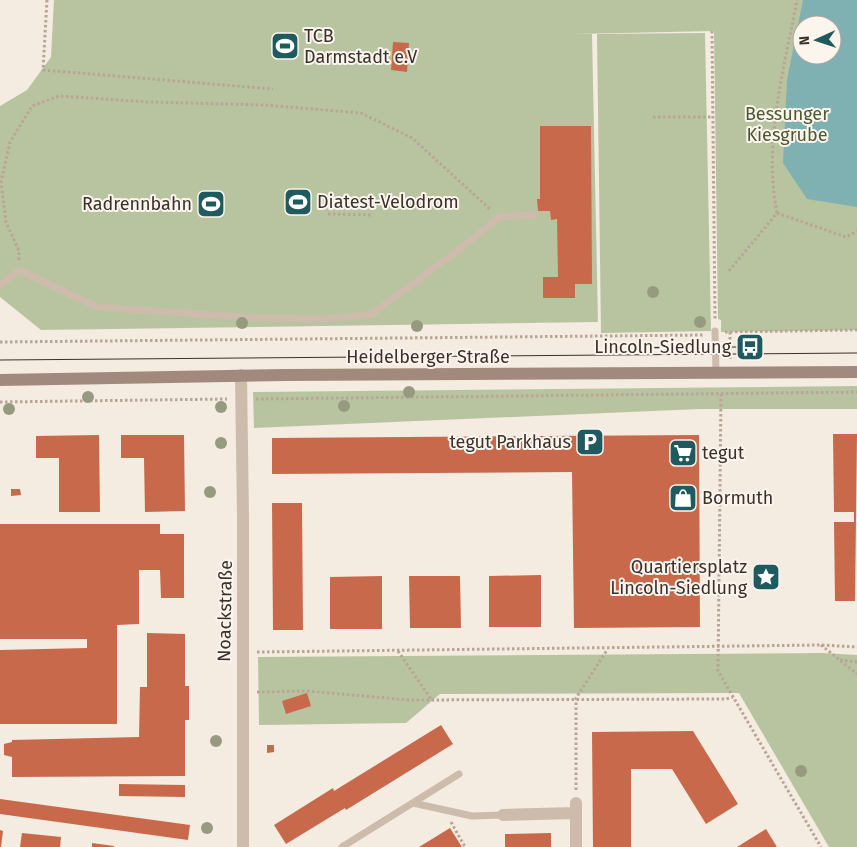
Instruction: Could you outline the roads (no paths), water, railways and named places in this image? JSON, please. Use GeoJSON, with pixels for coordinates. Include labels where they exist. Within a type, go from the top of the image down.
{"type":"FeatureCollection","features":[{"type":"Feature","properties":{"kind":"street","name":"Heidelberger Straße"},"geometry":{"type":"LineString","coordinates":[[0,380],[241,375],[857,372]]}},
{"type":"Feature","properties":{"kind":"street","name":"Noackstraße"},"geometry":{"type":"LineString","coordinates":[[241,375],[243,847]]}},
{"type":"Feature","properties":{"kind":"street"},"geometry":{"type":"LineString","coordinates":[[503,815],[576,808],[576,847]]}},
{"type":"Feature","properties":{"kind":"lane"},"geometry":{"type":"LineString","coordinates":[[0,286],[19,270],[97,307],[256,318],[334,318],[372,314],[456,252],[499,217],[533,216]]}},
{"type":"Feature","properties":{"kind":"lane"},"geometry":{"type":"LineString","coordinates":[[715,333],[716,373]]}},
{"type":"Feature","properties":{"kind":"lane"},"geometry":{"type":"LineString","coordinates":[[342,847],[459,774]]}},
{"type":"Feature","properties":{"kind":"lane"},"geometry":{"type":"LineString","coordinates":[[413,803],[472,816],[503,815]]}},
{"type":"Feature","properties":{"kind":"water"},"geometry":{"type":"Polygon","coordinates":[[[803,0],[857,0],[857,207],[807,199],[783,163],[787,80],[792,55],[792,65],[842,65],[842,15],[800,15],[803,0]]]}},
{"type":"Feature","properties":{"kind":"tram line"},"geometry":{"type":"LineString","coordinates":[[710,347],[750,347]]}},
{"type":"Feature","properties":{"kind":"tram line"},"geometry":{"type":"LineString","coordinates":[[0,360],[857,353]]}},
{"type":"Feature","properties":{"kind":"place","name":"TCB Darmstadt e.V"},"geometry":{"type":"Point","coordinates":[285,46]}},
{"type":"Feature","properties":{"kind":"place","name":"Diatest-Velodrom"},"geometry":{"type":"Point","coordinates":[298,202]}},
{"type":"Feature","properties":{"kind":"place","name":"Radrennbahn"},"geometry":{"type":"Point","coordinates":[211,204]}},
{"type":"Feature","properties":{"kind":"place","name":"Lincoln-Siedlung"},"geometry":{"type":"Point","coordinates":[750,347]}},
{"type":"Feature","properties":{"kind":"place","name":"tegut Parkhaus"},"geometry":{"type":"Point","coordinates":[590,442]}},
{"type":"Feature","properties":{"kind":"place","name":"tegut"},"geometry":{"type":"Point","coordinates":[683,453]}},
{"type":"Feature","properties":{"kind":"place","name":"Bormuth"},"geometry":{"type":"Point","coordinates":[683,498]}},
{"type":"Feature","properties":{"kind":"place","name":"Quartiersplatz Lincoln-Siedlung"},"geometry":{"type":"Point","coordinates":[766,577]}},
{"type":"Feature","properties":{"kind":"park label","name":"Bessunger Kiesgrube"},"geometry":{"type":"Point","coordinates":[787,124]}}]}
